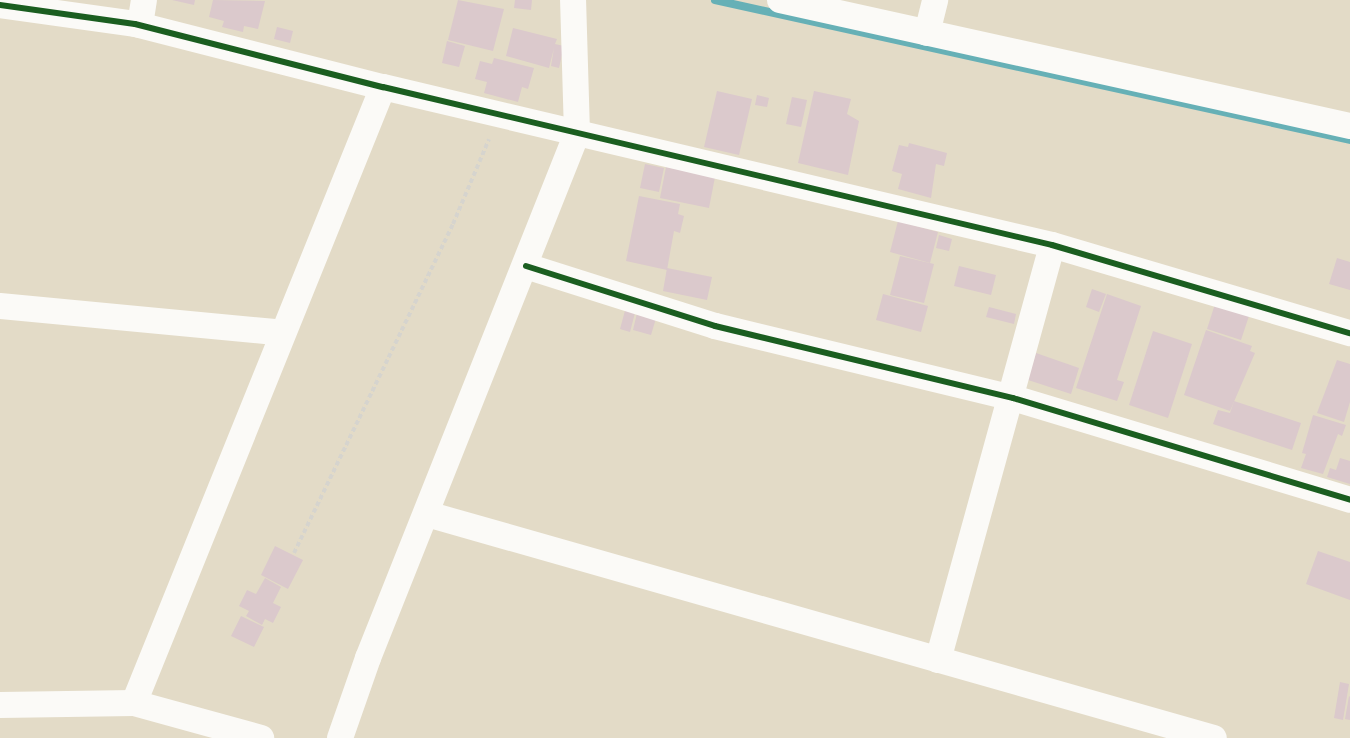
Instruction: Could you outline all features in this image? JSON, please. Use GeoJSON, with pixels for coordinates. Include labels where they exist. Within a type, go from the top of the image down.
{"type":"FeatureCollection","features":[{"type":"Feature","properties":{"kind":"street"},"geometry":{"type":"LineString","coordinates":[[140,25],[144,0]]}},
{"type":"Feature","properties":{"kind":"street"},"geometry":{"type":"LineString","coordinates":[[340,738],[368,658],[526,266],[577,133],[573,0]]}},
{"type":"Feature","properties":{"kind":"street"},"geometry":{"type":"LineString","coordinates":[[780,0],[1350,126]]}},
{"type":"Feature","properties":{"kind":"street"},"geometry":{"type":"LineString","coordinates":[[927,33],[935,0]]}},
{"type":"Feature","properties":{"kind":"street"},"geometry":{"type":"LineString","coordinates":[[0,5],[140,25],[383,87],[1052,245],[1350,333]]}},
{"type":"Feature","properties":{"kind":"street"},"geometry":{"type":"LineString","coordinates":[[134,703],[383,87]]}},
{"type":"Feature","properties":{"kind":"street"},"geometry":{"type":"LineString","coordinates":[[939,660],[1013,398],[1052,245]]}},
{"type":"Feature","properties":{"kind":"street"},"geometry":{"type":"LineString","coordinates":[[526,266],[715,326],[1013,398],[1350,500]]}},
{"type":"Feature","properties":{"kind":"street"},"geometry":{"type":"LineString","coordinates":[[0,306],[283,333]]}},
{"type":"Feature","properties":{"kind":"street"},"geometry":{"type":"LineString","coordinates":[[427,514],[1214,738]]}},
{"type":"Feature","properties":{"kind":"street"},"geometry":{"type":"LineString","coordinates":[[0,705],[134,703],[261,738]]}},
{"type":"Feature","properties":{"kind":"path"},"geometry":{"type":"LineString","coordinates":[[294,553],[453,224],[499,114]]}},
{"type":"Feature","properties":{"kind":"building"},"geometry":{"type":"Polygon","coordinates":[[[172,0],[195,0],[194,5],[172,0]]]}},
{"type":"Feature","properties":{"kind":"building"},"geometry":{"type":"Polygon","coordinates":[[[213,0],[265,1],[258,29],[244,26],[243,32],[222,27],[224,21],[209,17],[213,0]]]}},
{"type":"Feature","properties":{"kind":"building"},"geometry":{"type":"Polygon","coordinates":[[[458,0],[504,9],[493,51],[448,40],[458,0]]]}},
{"type":"Feature","properties":{"kind":"building"},"geometry":{"type":"Polygon","coordinates":[[[515,0],[532,0],[531,10],[514,8],[515,0]]]}},
{"type":"Feature","properties":{"kind":"building"},"geometry":{"type":"Polygon","coordinates":[[[277,27],[293,31],[290,43],[274,39],[277,27]]]}},
{"type":"Feature","properties":{"kind":"building"},"geometry":{"type":"Polygon","coordinates":[[[513,28],[557,39],[555,44],[564,46],[559,68],[551,66],[554,48],[549,68],[506,56],[513,28]]]}},
{"type":"Feature","properties":{"kind":"building"},"geometry":{"type":"Polygon","coordinates":[[[447,41],[465,46],[459,67],[442,63],[447,41]]]}},
{"type":"Feature","properties":{"kind":"building"},"geometry":{"type":"Polygon","coordinates":[[[494,58],[534,68],[528,89],[522,87],[518,102],[484,93],[487,82],[475,79],[480,61],[492,64],[494,58]]]}},
{"type":"Feature","properties":{"kind":"building"},"geometry":{"type":"Polygon","coordinates":[[[717,91],[752,99],[739,155],[704,147],[717,91]]]}},
{"type":"Feature","properties":{"kind":"building"},"geometry":{"type":"Polygon","coordinates":[[[814,91],[851,99],[847,114],[859,121],[848,175],[798,163],[814,91]]]}},
{"type":"Feature","properties":{"kind":"building"},"geometry":{"type":"Polygon","coordinates":[[[757,95],[769,98],[767,107],[755,105],[757,95]]]}},
{"type":"Feature","properties":{"kind":"building"},"geometry":{"type":"Polygon","coordinates":[[[792,97],[807,100],[801,127],[786,124],[792,97]]]}},
{"type":"Feature","properties":{"kind":"building"},"geometry":{"type":"Polygon","coordinates":[[[909,143],[947,153],[944,166],[936,164],[931,198],[898,189],[902,174],[892,171],[899,145],[908,147],[909,143]]]}},
{"type":"Feature","properties":{"kind":"building"},"geometry":{"type":"Polygon","coordinates":[[[645,164],[664,168],[659,192],[640,188],[645,164]]]}},
{"type":"Feature","properties":{"kind":"building"},"geometry":{"type":"Polygon","coordinates":[[[666,167],[715,177],[709,208],[660,198],[666,167]]]}},
{"type":"Feature","properties":{"kind":"building"},"geometry":{"type":"Polygon","coordinates":[[[639,196],[680,204],[678,214],[684,216],[680,233],[674,231],[667,270],[626,261],[639,196]]]}},
{"type":"Feature","properties":{"kind":"building"},"geometry":{"type":"Polygon","coordinates":[[[898,221],[938,232],[930,263],[890,252],[898,221]]]}},
{"type":"Feature","properties":{"kind":"building"},"geometry":{"type":"Polygon","coordinates":[[[939,235],[952,239],[949,251],[936,248],[939,235]]]}},
{"type":"Feature","properties":{"kind":"building"},"geometry":{"type":"Polygon","coordinates":[[[900,256],[934,264],[924,303],[890,295],[900,256]]]}},
{"type":"Feature","properties":{"kind":"building"},"geometry":{"type":"Polygon","coordinates":[[[1337,258],[1350,262],[1350,290],[1329,284],[1337,258]]]}},
{"type":"Feature","properties":{"kind":"building"},"geometry":{"type":"Polygon","coordinates":[[[959,266],[996,275],[991,295],[954,286],[959,266]]]}},
{"type":"Feature","properties":{"kind":"building"},"geometry":{"type":"Polygon","coordinates":[[[667,268],[712,277],[707,300],[663,291],[667,268]]]}},
{"type":"Feature","properties":{"kind":"building"},"geometry":{"type":"Polygon","coordinates":[[[1092,289],[1106,294],[1099,312],[1086,307],[1092,289]]]}},
{"type":"Feature","properties":{"kind":"building"},"geometry":{"type":"Polygon","coordinates":[[[883,294],[928,306],[921,332],[876,320],[883,294]]]}},
{"type":"Feature","properties":{"kind":"building"},"geometry":{"type":"Polygon","coordinates":[[[1107,294],[1141,306],[1117,380],[1124,382],[1117,401],[1076,388],[1107,294]]]}},
{"type":"Feature","properties":{"kind":"building"},"geometry":{"type":"Polygon","coordinates":[[[1215,304],[1249,316],[1241,340],[1207,329],[1215,304]]]}},
{"type":"Feature","properties":{"kind":"building"},"geometry":{"type":"Polygon","coordinates":[[[626,307],[636,309],[630,332],[620,329],[626,307]]]}},
{"type":"Feature","properties":{"kind":"building"},"geometry":{"type":"Polygon","coordinates":[[[989,307],[1016,314],[1014,324],[986,317],[989,307]]]}},
{"type":"Feature","properties":{"kind":"building"},"geometry":{"type":"Polygon","coordinates":[[[638,309],[657,315],[651,335],[633,330],[638,309]]]}},
{"type":"Feature","properties":{"kind":"building"},"geometry":{"type":"Polygon","coordinates":[[[1206,330],[1252,346],[1250,351],[1255,353],[1230,411],[1184,395],[1206,330]]]}},
{"type":"Feature","properties":{"kind":"building"},"geometry":{"type":"Polygon","coordinates":[[[1153,331],[1192,344],[1168,418],[1129,405],[1153,331]]]}},
{"type":"Feature","properties":{"kind":"building"},"geometry":{"type":"Polygon","coordinates":[[[1036,353],[1079,368],[1071,394],[1028,380],[1036,353]]]}},
{"type":"Feature","properties":{"kind":"building"},"geometry":{"type":"Polygon","coordinates":[[[1337,360],[1350,364],[1350,402],[1344,422],[1317,413],[1337,360]]]}},
{"type":"Feature","properties":{"kind":"building"},"geometry":{"type":"Polygon","coordinates":[[[1234,401],[1301,423],[1292,450],[1213,424],[1218,410],[1230,413],[1234,401]]]}},
{"type":"Feature","properties":{"kind":"building"},"geometry":{"type":"Polygon","coordinates":[[[1313,415],[1346,425],[1342,436],[1338,434],[1323,474],[1301,468],[1306,454],[1302,453],[1313,415]]]}},
{"type":"Feature","properties":{"kind":"building"},"geometry":{"type":"Polygon","coordinates":[[[1340,458],[1350,461],[1350,484],[1327,477],[1330,468],[1336,470],[1340,458]]]}},
{"type":"Feature","properties":{"kind":"building"},"geometry":{"type":"Polygon","coordinates":[[[275,546],[303,560],[288,589],[261,575],[275,546]]]}},
{"type":"Feature","properties":{"kind":"building"},"geometry":{"type":"Polygon","coordinates":[[[1318,551],[1350,562],[1350,600],[1306,584],[1318,551]]]}},
{"type":"Feature","properties":{"kind":"building"},"geometry":{"type":"Polygon","coordinates":[[[265,578],[281,587],[273,603],[281,607],[273,623],[265,619],[262,625],[246,616],[249,611],[239,606],[247,590],[256,594],[265,578]]]}},
{"type":"Feature","properties":{"kind":"building"},"geometry":{"type":"Polygon","coordinates":[[[241,616],[264,627],[254,647],[231,636],[241,616]]]}},
{"type":"Feature","properties":{"kind":"building"},"geometry":{"type":"Polygon","coordinates":[[[1340,682],[1349,684],[1343,720],[1334,718],[1340,682]]]}},
{"type":"Feature","properties":{"kind":"building"},"geometry":{"type":"Polygon","coordinates":[[[1350,697],[1350,720],[1345,719],[1350,697]]]}},
{"type":"Feature","properties":{"kind":"waterway"},"geometry":{"type":"LineString","coordinates":[[715,0],[1350,140]]}},
{"type":"Feature","properties":{"kind":"cycle path"},"geometry":{"type":"LineString","coordinates":[[0,5],[135,24],[383,87],[1052,245],[1350,333]]}},
{"type":"Feature","properties":{"kind":"cycle path"},"geometry":{"type":"LineString","coordinates":[[526,266],[715,326],[1013,398],[1350,500]]}}]}
